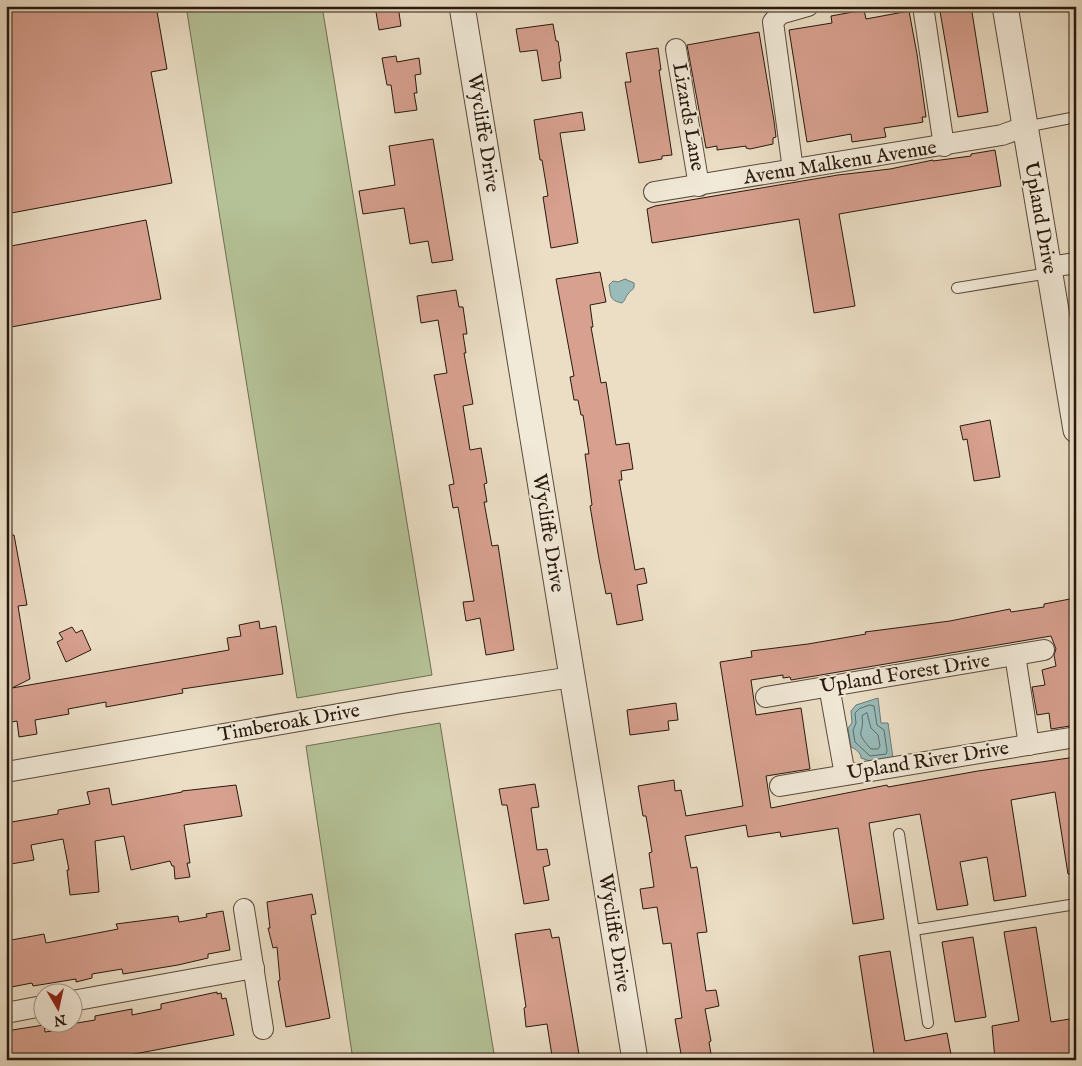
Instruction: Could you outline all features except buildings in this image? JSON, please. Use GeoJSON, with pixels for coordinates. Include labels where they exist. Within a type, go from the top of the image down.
{"type":"FeatureCollection","features":[{"type":"Feature","properties":{"kind":"street","name":"Wycliffe Drive"},"geometry":{"type":"LineString","coordinates":[[462,6],[635,1060]]}},
{"type":"Feature","properties":{"kind":"street"},"geometry":{"type":"LineString","coordinates":[[793,170],[773,22],[780,14],[808,6]]}},
{"type":"Feature","properties":{"kind":"street"},"geometry":{"type":"LineString","coordinates":[[923,6],[944,146]]}},
{"type":"Feature","properties":{"kind":"street","name":"Upland Drive"},"geometry":{"type":"LineString","coordinates":[[1005,6],[1024,127],[1050,270],[1070,358],[1076,430]]}},
{"type":"Feature","properties":{"kind":"street","name":"Lizards Lane"},"geometry":{"type":"LineString","coordinates":[[676,49],[699,186]]}},
{"type":"Feature","properties":{"kind":"street","name":"Avenu Malkenu Avenue"},"geometry":{"type":"LineString","coordinates":[[654,192],[1002,136],[1024,127]]}},
{"type":"Feature","properties":{"kind":"street"},"geometry":{"type":"LineString","coordinates":[[1050,270],[1076,263]]}},
{"type":"Feature","properties":{"kind":"street","name":"Upland Forest Drive"},"geometry":{"type":"LineString","coordinates":[[766,697],[1044,650]]}},
{"type":"Feature","properties":{"kind":"street"},"geometry":{"type":"LineString","coordinates":[[1014,655],[1030,745]]}},
{"type":"Feature","properties":{"kind":"street","name":"Timberoak Drive"},"geometry":{"type":"LineString","coordinates":[[6,772],[402,703],[572,677]]}},
{"type":"Feature","properties":{"kind":"street"},"geometry":{"type":"LineString","coordinates":[[829,686],[845,775]]}},
{"type":"Feature","properties":{"kind":"street","name":"Upland River Drive"},"geometry":{"type":"LineString","coordinates":[[780,786],[1076,737]]}},
{"type":"Feature","properties":{"kind":"street"},"geometry":{"type":"LineString","coordinates":[[244,909],[263,1029]]}},
{"type":"Feature","properties":{"kind":"street"},"geometry":{"type":"LineString","coordinates":[[82,999],[254,968]]}},
{"type":"Feature","properties":{"kind":"street"},"geometry":{"type":"LineString","coordinates":[[6,1013],[32,1008]]}},
{"type":"Feature","properties":{"kind":"lane"},"geometry":{"type":"LineString","coordinates":[[1024,127],[1076,116]]}},
{"type":"Feature","properties":{"kind":"lane"},"geometry":{"type":"LineString","coordinates":[[957,288],[1050,270]]}},
{"type":"Feature","properties":{"kind":"lane"},"geometry":{"type":"LineString","coordinates":[[899,834],[928,1023]]}},
{"type":"Feature","properties":{"kind":"lane"},"geometry":{"type":"LineString","coordinates":[[914,930],[1076,904]]}},
{"type":"Feature","properties":{"kind":"green space"},"geometry":{"type":"Polygon","coordinates":[[[186,6],[322,6],[432,675],[297,698],[186,6]]]}},
{"type":"Feature","properties":{"kind":"green space"},"geometry":{"type":"Polygon","coordinates":[[[440,723],[495,1060],[353,1060],[306,746],[440,723]]]}},
{"type":"Feature","properties":{"kind":"water"},"geometry":{"type":"Polygon","coordinates":[[[625,279],[634,283],[634,286],[622,303],[613,299],[609,285],[613,281],[618,282],[625,279]]]}},
{"type":"Feature","properties":{"kind":"water"},"geometry":{"type":"Polygon","coordinates":[[[878,698],[881,723],[888,723],[893,758],[870,761],[861,758],[858,751],[851,747],[848,728],[852,723],[851,711],[856,705],[878,698]]]}}]}
